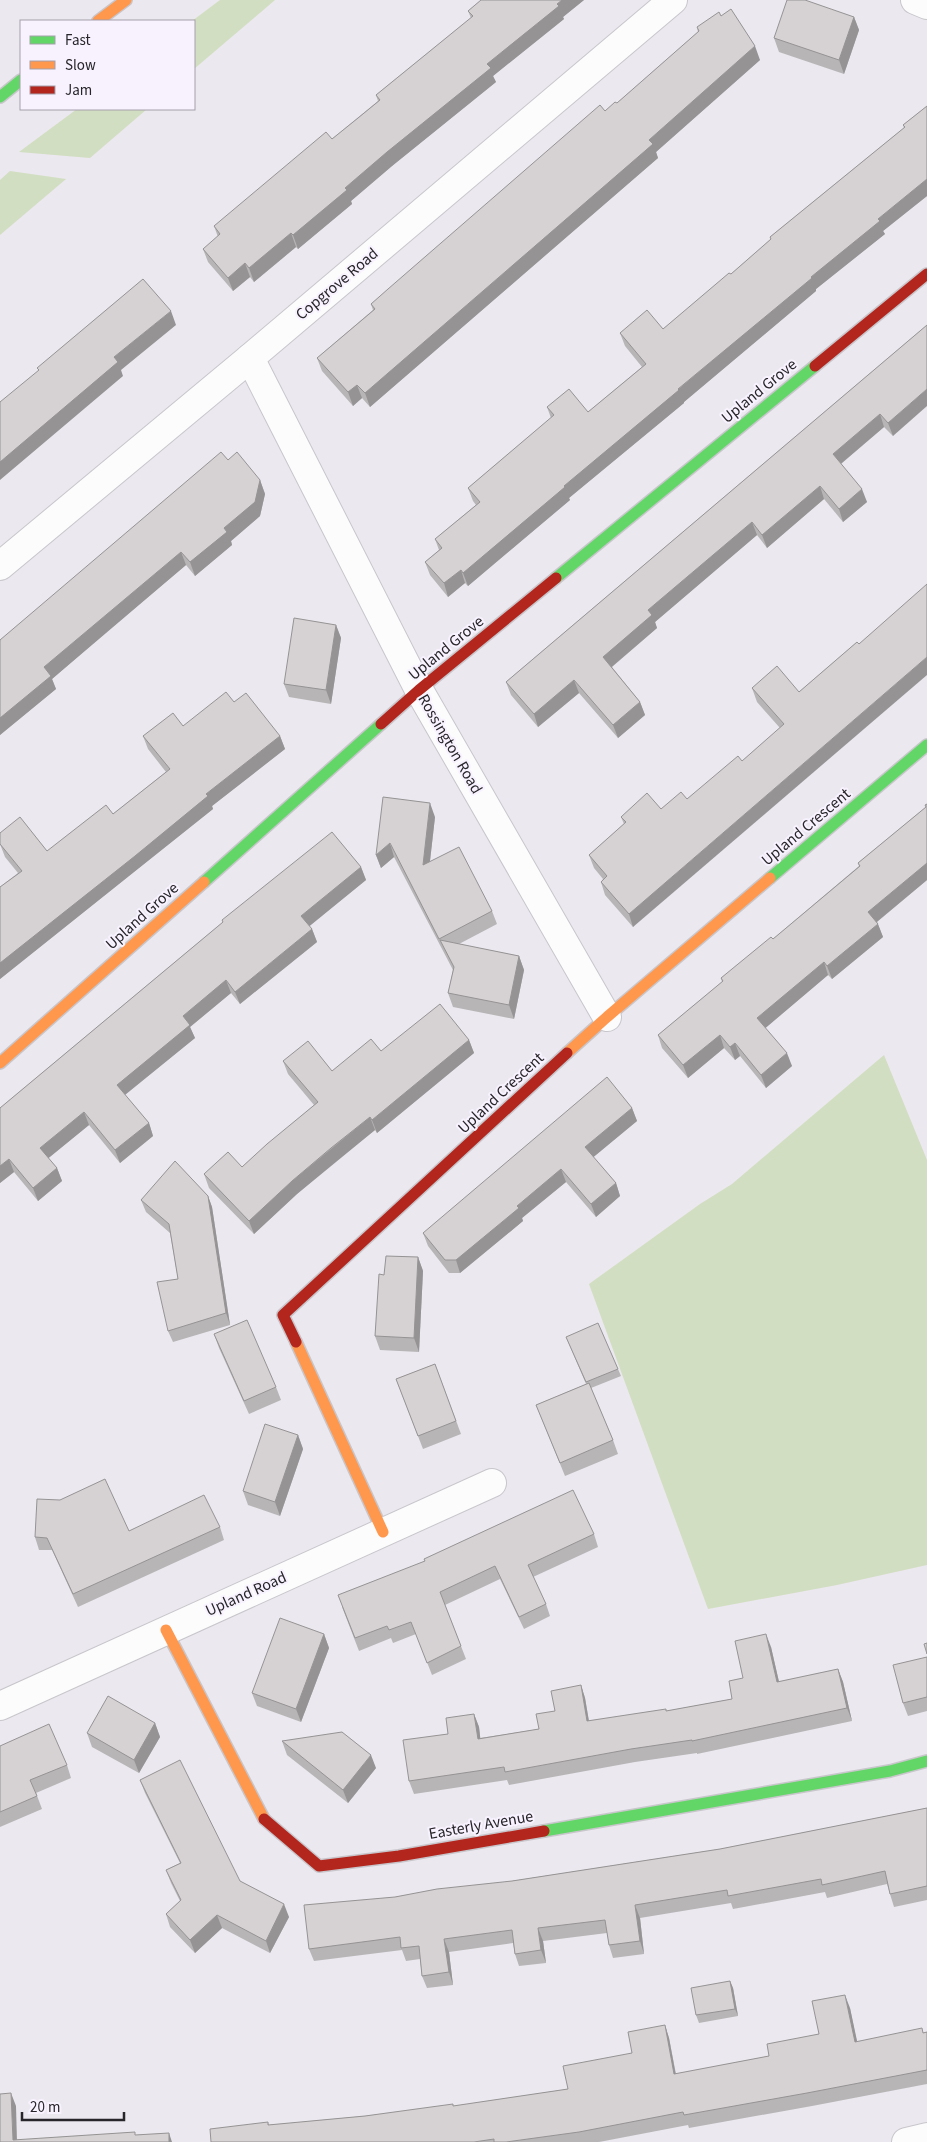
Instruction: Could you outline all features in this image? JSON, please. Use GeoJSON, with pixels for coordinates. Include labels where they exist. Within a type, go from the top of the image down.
{"type":"FeatureCollection","features":[{"type":"Feature","properties":{"kind":"street"},"geometry":{"type":"LineString","coordinates":[[99,20],[126,0]]}},
{"type":"Feature","properties":{"kind":"street","name":"Copgrove Road"},"geometry":{"type":"LineString","coordinates":[[0,566],[250,358],[673,0]]}},
{"type":"Feature","properties":{"kind":"street"},"geometry":{"type":"LineString","coordinates":[[915,0],[927,5]]}},
{"type":"Feature","properties":{"kind":"street"},"geometry":{"type":"LineString","coordinates":[[3,76],[4,93]]}},
{"type":"Feature","properties":{"kind":"street"},"geometry":{"type":"LineString","coordinates":[[4,93],[20,81]]}},
{"type":"Feature","properties":{"kind":"street","name":"Upland Grove"},"geometry":{"type":"LineString","coordinates":[[0,1063],[420,690],[927,274]]}},
{"type":"Feature","properties":{"kind":"street","name":"Rossington Road"},"geometry":{"type":"LineString","coordinates":[[250,358],[420,690],[607,1017]]}},
{"type":"Feature","properties":{"kind":"street","name":"Upland Crescent"},"geometry":{"type":"LineString","coordinates":[[383,1532],[283,1315],[607,1017],[927,745]]}},
{"type":"Feature","properties":{"kind":"street","name":"Upland Road"},"geometry":{"type":"LineString","coordinates":[[0,1706],[492,1482]]}},
{"type":"Feature","properties":{"kind":"street","name":"Easterly Avenue"},"geometry":{"type":"LineString","coordinates":[[166,1630],[262,1818],[320,1866],[399,1856],[890,1770],[927,1761]]}},
{"type":"Feature","properties":{"kind":"street"},"geometry":{"type":"LineString","coordinates":[[906,2142],[927,2137]]}},
{"type":"Feature","properties":{"kind":"green space"},"geometry":{"type":"Polygon","coordinates":[[[220,0],[275,0],[195,68],[195,20],[193,20],[220,0]]]}},
{"type":"Feature","properties":{"kind":"green space"},"geometry":{"type":"Polygon","coordinates":[[[76,110],[146,110],[90,158],[19,152],[76,110]]]}},
{"type":"Feature","properties":{"kind":"green space"},"geometry":{"type":"Polygon","coordinates":[[[10,171],[66,179],[0,235],[0,180],[10,171]]]}},
{"type":"Feature","properties":{"kind":"green space"},"geometry":{"type":"Polygon","coordinates":[[[884,1055],[927,1160],[927,1565],[837,1585],[708,1609],[589,1284],[700,1204],[732,1184],[884,1055]]]}},
{"type":"Feature","properties":{"kind":"building"},"geometry":{"type":"Polygon","coordinates":[[[481,0],[562,0],[557,4],[559,6],[487,64],[491,68],[387,152],[345,188],[347,190],[293,235],[291,233],[249,268],[245,263],[228,278],[203,249],[220,234],[214,226],[326,132],[332,139],[380,100],[376,95],[473,16],[468,11],[481,0]]]}},
{"type":"Feature","properties":{"kind":"building"},"geometry":{"type":"Polygon","coordinates":[[[787,0],[805,0],[854,17],[839,60],[774,38],[787,0]]]}},
{"type":"Feature","properties":{"kind":"building"},"geometry":{"type":"Polygon","coordinates":[[[731,9],[755,46],[649,140],[653,144],[365,393],[357,385],[348,392],[317,358],[375,309],[371,304],[600,105],[605,111],[615,102],[617,103],[699,31],[697,27],[719,12],[721,16],[731,9]]]}},
{"type":"Feature","properties":{"kind":"building"},"geometry":{"type":"Polygon","coordinates":[[[927,106],[927,179],[878,219],[880,221],[678,389],[463,573],[461,570],[444,583],[425,562],[442,548],[435,539],[480,502],[468,488],[554,415],[547,407],[569,389],[588,412],[646,364],[620,333],[647,310],[663,329],[729,273],[731,274],[771,239],[770,237],[905,127],[903,125],[927,106]]]}},
{"type":"Feature","properties":{"kind":"building"},"geometry":{"type":"Polygon","coordinates":[[[143,279],[171,311],[114,357],[118,362],[0,462],[0,402],[39,370],[37,368],[143,279]]]}},
{"type":"Feature","properties":{"kind":"building"},"geometry":{"type":"Polygon","coordinates":[[[927,325],[927,389],[888,423],[880,414],[833,454],[862,489],[839,509],[820,486],[762,535],[752,522],[648,610],[652,615],[603,657],[640,702],[613,725],[574,680],[534,714],[506,682],[927,325]]]}},
{"type":"Feature","properties":{"kind":"building"},"geometry":{"type":"Polygon","coordinates":[[[221,452],[228,460],[237,452],[260,480],[255,502],[224,528],[227,532],[190,562],[181,552],[44,667],[51,676],[0,718],[0,640],[221,452]]]}},
{"type":"Feature","properties":{"kind":"building"},"geometry":{"type":"Polygon","coordinates":[[[927,584],[927,657],[629,914],[601,882],[607,876],[589,855],[626,822],[621,817],[647,793],[661,809],[681,792],[687,799],[738,756],[742,761],[784,724],[752,688],[777,666],[799,692],[857,642],[859,644],[927,584]]]}},
{"type":"Feature","properties":{"kind":"building"},"geometry":{"type":"Polygon","coordinates":[[[294,618],[336,625],[326,690],[284,684],[294,618]]]}},
{"type":"Feature","properties":{"kind":"building"},"geometry":{"type":"Polygon","coordinates":[[[226,692],[234,702],[246,693],[280,736],[206,794],[208,796],[135,856],[0,963],[0,887],[22,871],[0,844],[0,833],[20,817],[47,851],[106,805],[113,814],[170,769],[143,736],[173,713],[183,726],[226,692]]]}},
{"type":"Feature","properties":{"kind":"building"},"geometry":{"type":"Polygon","coordinates":[[[383,797],[430,803],[423,865],[459,847],[492,911],[439,939],[390,843],[376,855],[383,797]]]}},
{"type":"Feature","properties":{"kind":"building"},"geometry":{"type":"Polygon","coordinates":[[[927,804],[927,863],[868,912],[878,924],[827,966],[824,962],[757,1018],[787,1053],[761,1075],[735,1043],[730,1047],[720,1035],[683,1065],[658,1035],[723,981],[721,978],[771,937],[773,939],[860,866],[858,863],[926,807],[925,805],[927,804]]]}},
{"type":"Feature","properties":{"kind":"building"},"geometry":{"type":"Polygon","coordinates":[[[332,832],[361,867],[301,916],[312,929],[235,992],[226,980],[183,1016],[190,1025],[117,1085],[149,1123],[115,1150],[84,1112],[40,1148],[57,1168],[33,1188],[9,1159],[0,1166],[0,1108],[223,922],[222,920],[332,832]]]}},
{"type":"Feature","properties":{"kind":"building"},"geometry":{"type":"Polygon","coordinates":[[[440,940],[519,956],[509,1005],[448,993],[454,967],[440,940]]]}},
{"type":"Feature","properties":{"kind":"building"},"geometry":{"type":"Polygon","coordinates":[[[440,1004],[469,1040],[372,1120],[370,1117],[331,1148],[249,1221],[204,1174],[228,1152],[242,1167],[318,1102],[283,1061],[308,1041],[332,1071],[371,1039],[381,1051],[440,1004]]]}},
{"type":"Feature","properties":{"kind":"building"},"geometry":{"type":"Polygon","coordinates":[[[607,1077],[632,1108],[585,1147],[616,1183],[591,1204],[561,1169],[517,1206],[519,1208],[456,1260],[445,1260],[423,1233],[607,1077]]]}},
{"type":"Feature","properties":{"kind":"building"},"geometry":{"type":"Polygon","coordinates":[[[175,1161],[208,1196],[226,1313],[168,1331],[157,1282],[178,1279],[169,1224],[141,1200],[175,1161]]]}},
{"type":"Feature","properties":{"kind":"building"},"geometry":{"type":"Polygon","coordinates":[[[386,1256],[418,1257],[414,1338],[375,1336],[379,1274],[384,1275],[386,1256]]]}},
{"type":"Feature","properties":{"kind":"building"},"geometry":{"type":"Polygon","coordinates":[[[247,1320],[276,1387],[244,1401],[214,1334],[247,1320]]]}},
{"type":"Feature","properties":{"kind":"building"},"geometry":{"type":"Polygon","coordinates":[[[598,1323],[618,1369],[586,1382],[566,1337],[598,1323]]]}},
{"type":"Feature","properties":{"kind":"building"},"geometry":{"type":"Polygon","coordinates":[[[435,1364],[456,1421],[418,1436],[396,1379],[435,1364]]]}},
{"type":"Feature","properties":{"kind":"building"},"geometry":{"type":"Polygon","coordinates":[[[589,1383],[613,1440],[560,1463],[536,1405],[589,1383]]]}},
{"type":"Feature","properties":{"kind":"building"},"geometry":{"type":"Polygon","coordinates":[[[265,1424],[298,1435],[275,1502],[243,1491],[265,1424]]]}},
{"type":"Feature","properties":{"kind":"building"},"geometry":{"type":"Polygon","coordinates":[[[105,1479],[129,1531],[204,1495],[220,1527],[73,1594],[47,1538],[35,1537],[37,1499],[60,1500],[105,1479]]]}},
{"type":"Feature","properties":{"kind":"building"},"geometry":{"type":"Polygon","coordinates":[[[573,1490],[594,1534],[528,1565],[546,1604],[519,1617],[495,1566],[440,1592],[461,1646],[427,1663],[411,1622],[389,1630],[387,1626],[355,1638],[338,1595],[425,1561],[424,1559],[573,1490]]]}},
{"type":"Feature","properties":{"kind":"building"},"geometry":{"type":"Polygon","coordinates":[[[280,1618],[324,1634],[296,1709],[252,1693],[280,1618]]]}},
{"type":"Feature","properties":{"kind":"building"},"geometry":{"type":"Polygon","coordinates":[[[766,1634],[777,1682],[838,1669],[847,1708],[692,1741],[631,1749],[505,1772],[504,1767],[409,1781],[403,1740],[448,1734],[446,1718],[474,1714],[478,1739],[539,1729],[536,1714],[555,1711],[551,1691],[581,1685],[587,1721],[666,1709],[666,1711],[732,1699],[729,1681],[743,1678],[735,1641],[766,1634]]]}},
{"type":"Feature","properties":{"kind":"building"},"geometry":{"type":"Polygon","coordinates":[[[927,1643],[927,1654],[924,1644],[927,1643]]]}},
{"type":"Feature","properties":{"kind":"building"},"geometry":{"type":"Polygon","coordinates":[[[927,1657],[927,1697],[903,1703],[893,1665],[927,1657]]]}},
{"type":"Feature","properties":{"kind":"building"},"geometry":{"type":"Polygon","coordinates":[[[108,1696],[155,1723],[134,1760],[87,1733],[108,1696]]]}},
{"type":"Feature","properties":{"kind":"building"},"geometry":{"type":"Polygon","coordinates":[[[49,1724],[67,1765],[30,1780],[37,1796],[0,1812],[0,1746],[49,1724]]]}},
{"type":"Feature","properties":{"kind":"building"},"geometry":{"type":"Polygon","coordinates":[[[342,1732],[371,1755],[343,1790],[282,1741],[342,1732]]]}},
{"type":"Feature","properties":{"kind":"building"},"geometry":{"type":"Polygon","coordinates":[[[180,1760],[240,1881],[284,1904],[266,1941],[217,1915],[190,1940],[166,1914],[181,1900],[166,1870],[181,1863],[140,1780],[180,1760]]]}},
{"type":"Feature","properties":{"kind":"building"},"geometry":{"type":"Polygon","coordinates":[[[927,1808],[927,1886],[890,1894],[885,1871],[822,1885],[821,1879],[728,1896],[727,1890],[635,1905],[640,1941],[609,1945],[605,1920],[538,1928],[541,1950],[515,1954],[512,1930],[444,1939],[449,1972],[422,1976],[419,1946],[401,1948],[400,1937],[309,1949],[304,1905],[395,1897],[437,1889],[512,1881],[720,1849],[927,1808]]]}},
{"type":"Feature","properties":{"kind":"building"},"geometry":{"type":"Polygon","coordinates":[[[730,1981],[735,2009],[696,2015],[691,1988],[730,1981]]]}},
{"type":"Feature","properties":{"kind":"building"},"geometry":{"type":"Polygon","coordinates":[[[845,1995],[855,2042],[922,2028],[923,2033],[927,2032],[927,2070],[684,2115],[683,2112],[579,2132],[506,2142],[494,2142],[494,2139],[474,2142],[211,2142],[210,2129],[268,2122],[268,2125],[365,2116],[453,2104],[453,2106],[568,2089],[563,2066],[632,2053],[628,2032],[665,2025],[674,2074],[769,2056],[767,2044],[819,2034],[812,2001],[845,1995]]]}},
{"type":"Feature","properties":{"kind":"building"},"geometry":{"type":"Polygon","coordinates":[[[11,2093],[13,2140],[135,2132],[135,2135],[169,2133],[169,2142],[0,2142],[0,2094],[11,2093]]]}},
{"type":"Feature","properties":{"kind":"traffic: fast"},"geometry":{"type":"LineString","coordinates":[[0,97],[20,81]]}},
{"type":"Feature","properties":{"kind":"traffic: fast"},"geometry":{"type":"LineString","coordinates":[[556,578],[815,366]]}},
{"type":"Feature","properties":{"kind":"traffic: fast"},"geometry":{"type":"LineString","coordinates":[[204,882],[381,724]]}},
{"type":"Feature","properties":{"kind":"traffic: fast"},"geometry":{"type":"LineString","coordinates":[[770,878],[927,745]]}},
{"type":"Feature","properties":{"kind":"traffic: fast"},"geometry":{"type":"LineString","coordinates":[[544,1831],[890,1771],[927,1761]]}},
{"type":"Feature","properties":{"kind":"traffic: slow"},"geometry":{"type":"LineString","coordinates":[[99,20],[126,0]]}},
{"type":"Feature","properties":{"kind":"traffic: slow"},"geometry":{"type":"LineString","coordinates":[[567,1053],[770,878]]}},
{"type":"Feature","properties":{"kind":"traffic: slow"},"geometry":{"type":"LineString","coordinates":[[0,1063],[204,882]]}},
{"type":"Feature","properties":{"kind":"traffic: slow"},"geometry":{"type":"LineString","coordinates":[[296,1342],[383,1532]]}},
{"type":"Feature","properties":{"kind":"traffic: slow"},"geometry":{"type":"LineString","coordinates":[[166,1630],[264,1819]]}},
{"type":"Feature","properties":{"kind":"traffic: jam"},"geometry":{"type":"LineString","coordinates":[[815,366],[927,274]]}},
{"type":"Feature","properties":{"kind":"traffic: jam"},"geometry":{"type":"LineString","coordinates":[[381,724],[419,690],[556,578]]}},
{"type":"Feature","properties":{"kind":"traffic: jam"},"geometry":{"type":"LineString","coordinates":[[296,1342],[283,1315],[567,1053]]}},
{"type":"Feature","properties":{"kind":"traffic: jam"},"geometry":{"type":"LineString","coordinates":[[264,1819],[319,1866],[399,1856],[544,1831]]}}]}
